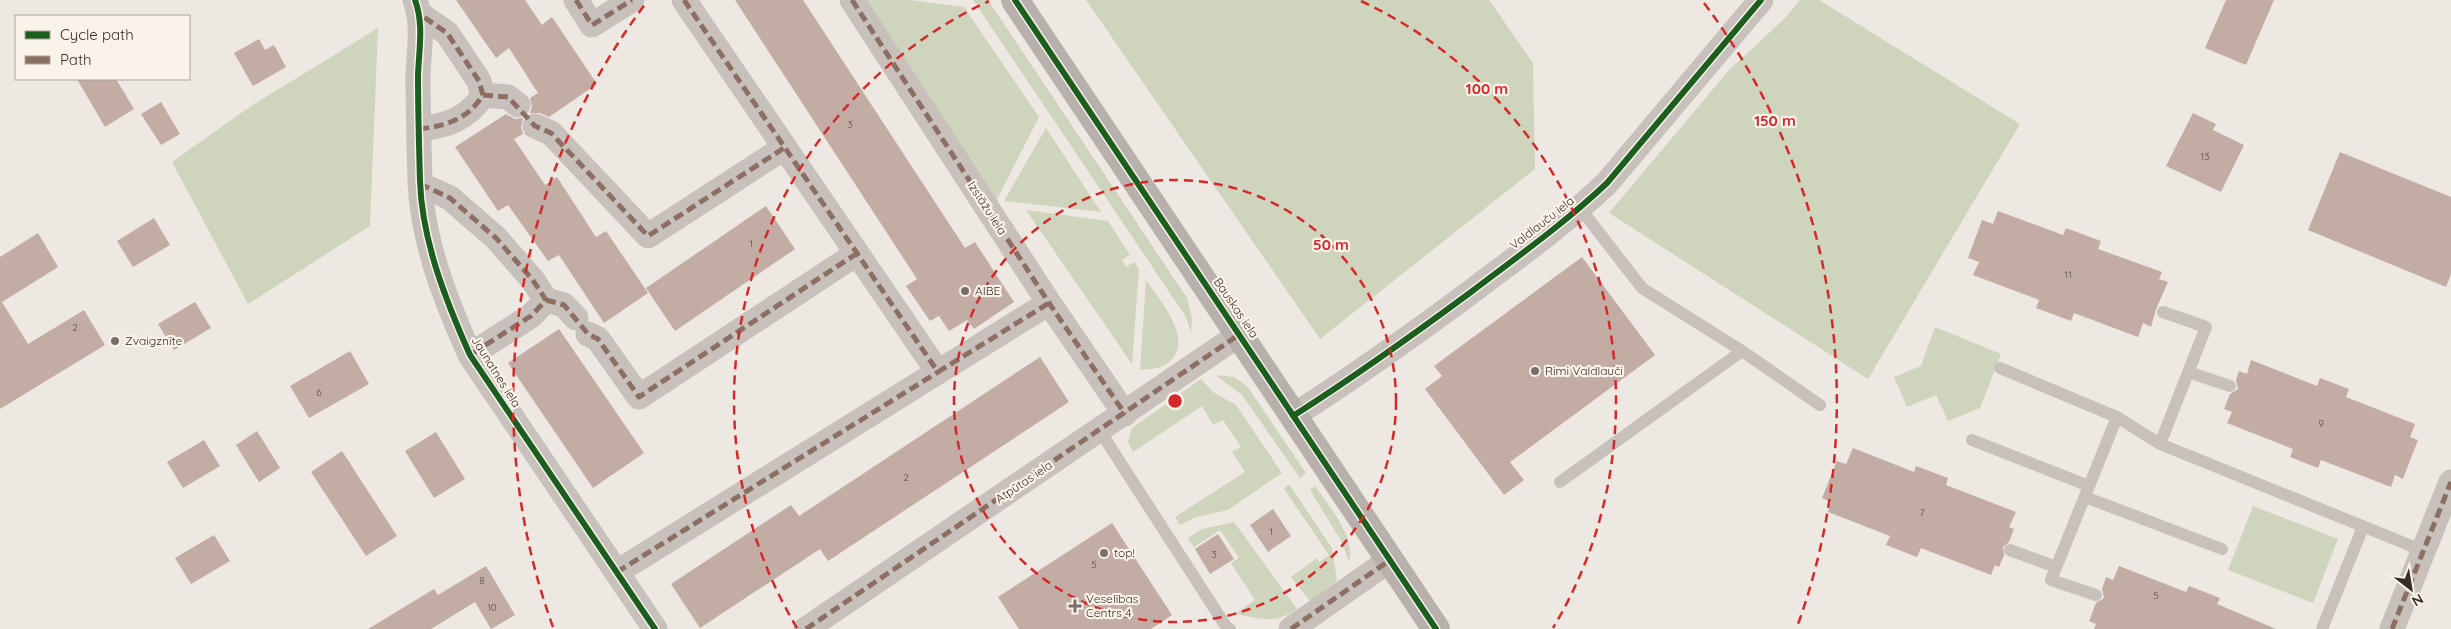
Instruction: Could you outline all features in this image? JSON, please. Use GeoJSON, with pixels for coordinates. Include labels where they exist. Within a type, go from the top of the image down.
{"type":"FeatureCollection","features":[{"type":"Feature","properties":{"kind":"main road","name":"Bauskas iela"},"geometry":{"type":"LineString","coordinates":[[1015,0],[1436,629]]}},
{"type":"Feature","properties":{"kind":"street"},"geometry":{"type":"LineString","coordinates":[[576,0],[592,25],[632,0]]}},
{"type":"Feature","properties":{"kind":"street"},"geometry":{"type":"LineString","coordinates":[[684,0],[938,372]]}},
{"type":"Feature","properties":{"kind":"street","name":"Izstāžu iela"},"geometry":{"type":"LineString","coordinates":[[852,0],[1049,304],[1125,414]]}},
{"type":"Feature","properties":{"kind":"street","name":"Valdlauču iela"},"geometry":{"type":"LineString","coordinates":[[1293,416],[1444,312],[1580,208],[1607,183],[1761,0]]}},
{"type":"Feature","properties":{"kind":"street"},"geometry":{"type":"LineString","coordinates":[[418,8],[447,33],[479,82],[483,95],[475,108],[458,121],[438,127],[419,129]]}},
{"type":"Feature","properties":{"kind":"street","name":"Jaunatnes iela"},"geometry":{"type":"LineString","coordinates":[[418,8],[420,184],[434,261],[451,314],[470,355],[655,629]]}},
{"type":"Feature","properties":{"kind":"street"},"geometry":{"type":"LineString","coordinates":[[483,95],[508,97],[518,106]]}},
{"type":"Feature","properties":{"kind":"street"},"geometry":{"type":"LineString","coordinates":[[535,126],[551,133],[648,236],[784,148]]}},
{"type":"Feature","properties":{"kind":"street"},"geometry":{"type":"LineString","coordinates":[[420,184],[450,198],[496,238],[532,279],[546,300],[564,304],[582,326],[598,339],[639,397],[856,254]]}},
{"type":"Feature","properties":{"kind":"street"},"geometry":{"type":"LineString","coordinates":[[470,355],[531,316],[546,300]]}},
{"type":"Feature","properties":{"kind":"street"},"geometry":{"type":"LineString","coordinates":[[616,572],[1049,304]]}},
{"type":"Feature","properties":{"kind":"street","name":"Atpūtas iela"},"geometry":{"type":"LineString","coordinates":[[806,629],[1100,431],[1240,334]]}},
{"type":"Feature","properties":{"kind":"street"},"geometry":{"type":"LineString","coordinates":[[2392,629],[2451,482]]}},
{"type":"Feature","properties":{"kind":"street"},"geometry":{"type":"LineString","coordinates":[[1291,629],[1390,560]]}},
{"type":"Feature","properties":{"kind":"lane"},"geometry":{"type":"LineString","coordinates":[[1580,208],[1642,288],[1742,351],[1820,404]]}},
{"type":"Feature","properties":{"kind":"lane"},"geometry":{"type":"LineString","coordinates":[[2160,444],[2206,327],[2163,312]]}},
{"type":"Feature","properties":{"kind":"lane"},"geometry":{"type":"LineString","coordinates":[[1560,482],[1742,351]]}},
{"type":"Feature","properties":{"kind":"lane"},"geometry":{"type":"LineString","coordinates":[[2000,368],[2117,417],[2160,444],[2424,551]]}},
{"type":"Feature","properties":{"kind":"lane"},"geometry":{"type":"LineString","coordinates":[[2188,372],[2230,386]]}},
{"type":"Feature","properties":{"kind":"lane"},"geometry":{"type":"LineString","coordinates":[[2096,595],[2051,580],[2117,417]]}},
{"type":"Feature","properties":{"kind":"lane"},"geometry":{"type":"LineString","coordinates":[[1100,431],[1228,629]]}},
{"type":"Feature","properties":{"kind":"lane"},"geometry":{"type":"LineString","coordinates":[[1972,440],[2222,549]]}},
{"type":"Feature","properties":{"kind":"lane"},"geometry":{"type":"LineString","coordinates":[[2322,629],[2363,527]]}},
{"type":"Feature","properties":{"kind":"lane"},"geometry":{"type":"LineString","coordinates":[[2010,550],[2056,567]]}},
{"type":"Feature","properties":{"kind":"green space"},"geometry":{"type":"Polygon","coordinates":[[[865,0],[910,0],[964,7],[1039,117],[996,201],[865,0]]]}},
{"type":"Feature","properties":{"kind":"green space"},"geometry":{"type":"Polygon","coordinates":[[[973,0],[988,0],[1187,298],[1192,319],[1191,333],[1186,317],[973,0]]]}},
{"type":"Feature","properties":{"kind":"green space"},"geometry":{"type":"Polygon","coordinates":[[[1086,0],[1489,0],[1533,63],[1535,169],[1320,339],[1086,0]]]}},
{"type":"Feature","properties":{"kind":"green space"},"geometry":{"type":"Polygon","coordinates":[[[1800,0],[1819,0],[2020,124],[1868,379],[1609,213],[1729,70],[1785,18],[1800,0]]]}},
{"type":"Feature","properties":{"kind":"green space"},"geometry":{"type":"Polygon","coordinates":[[[378,28],[370,226],[248,304],[172,162],[251,106],[378,28]]]}},
{"type":"Feature","properties":{"kind":"green space"},"geometry":{"type":"Polygon","coordinates":[[[1046,128],[1101,212],[1004,201],[1046,128]]]}},
{"type":"Feature","properties":{"kind":"green space"},"geometry":{"type":"Polygon","coordinates":[[[1026,210],[1108,221],[1130,255],[1122,260],[1126,267],[1134,262],[1139,269],[1132,364],[1026,210]]]}},
{"type":"Feature","properties":{"kind":"green space"},"geometry":{"type":"Polygon","coordinates":[[[1146,280],[1174,324],[1178,336],[1178,347],[1174,357],[1163,366],[1140,370],[1146,280]]]}},
{"type":"Feature","properties":{"kind":"green space"},"geometry":{"type":"Polygon","coordinates":[[[1935,327],[2001,354],[1980,408],[1948,421],[1936,395],[1907,407],[1894,377],[1921,366],[1935,327]]]}},
{"type":"Feature","properties":{"kind":"green space"},"geometry":{"type":"Polygon","coordinates":[[[1215,375],[1234,377],[1247,386],[1306,473],[1300,478],[1242,395],[1215,375]]]}},
{"type":"Feature","properties":{"kind":"green space"},"geometry":{"type":"Polygon","coordinates":[[[1201,379],[1213,392],[1236,405],[1282,473],[1228,510],[1196,517],[1180,525],[1175,517],[1245,472],[1232,452],[1241,447],[1223,420],[1213,425],[1202,406],[1133,452],[1128,442],[1132,428],[1201,379]]]}},
{"type":"Feature","properties":{"kind":"green space"},"geometry":{"type":"Polygon","coordinates":[[[1289,484],[1332,548],[1337,581],[1310,601],[1291,577],[1317,558],[1319,562],[1329,555],[1284,489],[1289,484]]]}},
{"type":"Feature","properties":{"kind":"green space"},"geometry":{"type":"Polygon","coordinates":[[[1315,486],[1345,533],[1349,543],[1349,563],[1343,544],[1310,490],[1315,486]]]}},
{"type":"Feature","properties":{"kind":"green space"},"geometry":{"type":"Polygon","coordinates":[[[2253,506],[2338,539],[2313,603],[2228,570],[2253,506]]]}},
{"type":"Feature","properties":{"kind":"green space"},"geometry":{"type":"Polygon","coordinates":[[[1234,522],[1297,609],[1274,619],[1235,614],[1255,600],[1231,563],[1239,558],[1220,530],[1194,547],[1188,538],[1202,529],[1234,522]]]}},
{"type":"Feature","properties":{"kind":"building"},"geometry":{"type":"Polygon","coordinates":[[[456,0],[525,0],[542,25],[552,17],[597,84],[549,117],[540,113],[530,113],[532,107],[530,98],[538,93],[509,48],[496,58],[456,0]]]}},
{"type":"Feature","properties":{"kind":"building"},"geometry":{"type":"Polygon","coordinates":[[[735,0],[803,0],[965,248],[975,242],[1014,302],[974,329],[967,320],[949,331],[939,316],[930,321],[906,286],[917,279],[735,0]]]}},
{"type":"Feature","properties":{"kind":"building"},"geometry":{"type":"Polygon","coordinates":[[[2226,0],[2274,0],[2246,65],[2205,48],[2226,0]]]}},
{"type":"Feature","properties":{"kind":"building"},"geometry":{"type":"Polygon","coordinates":[[[259,39],[265,50],[274,45],[286,67],[253,86],[234,53],[259,39]]]}},
{"type":"Feature","properties":{"kind":"building"},"geometry":{"type":"Polygon","coordinates":[[[78,80],[117,80],[134,109],[105,127],[78,80]]]}},
{"type":"Feature","properties":{"kind":"building"},"geometry":{"type":"Polygon","coordinates":[[[161,102],[180,134],[161,145],[141,114],[161,102]]]}},
{"type":"Feature","properties":{"kind":"building"},"geometry":{"type":"Polygon","coordinates":[[[2193,113],[2216,124],[2213,130],[2244,145],[2221,192],[2166,166],[2193,113]]]}},
{"type":"Feature","properties":{"kind":"building"},"geometry":{"type":"Polygon","coordinates":[[[506,114],[515,119],[523,118],[521,127],[523,134],[514,139],[545,185],[557,177],[596,237],[606,231],[648,293],[604,323],[559,255],[548,261],[508,205],[498,211],[455,147],[506,114]]]}},
{"type":"Feature","properties":{"kind":"building"},"geometry":{"type":"Polygon","coordinates":[[[2340,152],[2451,197],[2451,274],[2446,287],[2308,230],[2340,152]]]}},
{"type":"Feature","properties":{"kind":"building"},"geometry":{"type":"Polygon","coordinates":[[[766,206],[795,249],[675,331],[646,288],[766,206]]]}},
{"type":"Feature","properties":{"kind":"building"},"geometry":{"type":"Polygon","coordinates":[[[1998,211],[2063,235],[2066,228],[2101,241],[2098,249],[2162,272],[2159,279],[2168,282],[2156,309],[2151,327],[2143,323],[2138,337],[2074,313],[2071,321],[2036,308],[2039,300],[1973,275],[1979,262],[1968,258],[1982,220],[1993,224],[1998,211]]]}},
{"type":"Feature","properties":{"kind":"building"},"geometry":{"type":"Polygon","coordinates":[[[154,218],[170,245],[133,267],[117,241],[154,218]]]}},
{"type":"Feature","properties":{"kind":"building"},"geometry":{"type":"Polygon","coordinates":[[[38,233],[58,267],[2,302],[28,344],[84,310],[105,345],[0,409],[0,257],[38,233]]]}},
{"type":"Feature","properties":{"kind":"building","name":"Rimi Valdlauči"},"geometry":{"type":"Polygon","coordinates":[[[1582,257],[1655,355],[1510,462],[1524,480],[1504,495],[1425,389],[1442,376],[1434,366],[1582,257]]]}},
{"type":"Feature","properties":{"kind":"building"},"geometry":{"type":"Polygon","coordinates":[[[195,302],[211,328],[174,350],[158,324],[195,302]]]}},
{"type":"Feature","properties":{"kind":"building"},"geometry":{"type":"Polygon","coordinates":[[[559,329],[644,453],[593,488],[508,363],[559,329]]]}},
{"type":"Feature","properties":{"kind":"building"},"geometry":{"type":"Polygon","coordinates":[[[350,351],[369,384],[309,418],[290,386],[350,351]]]}},
{"type":"Feature","properties":{"kind":"building"},"geometry":{"type":"Polygon","coordinates":[[[1040,357],[1069,402],[828,561],[820,549],[700,628],[671,584],[791,505],[799,516],[1040,357]]]}},
{"type":"Feature","properties":{"kind":"building"},"geometry":{"type":"Polygon","coordinates":[[[2251,360],[2317,386],[2320,378],[2349,389],[2346,397],[2415,424],[2410,437],[2418,440],[2403,479],[2395,475],[2391,487],[2321,460],[2318,468],[2290,457],[2293,449],[2227,423],[2232,412],[2224,409],[2230,394],[2238,389],[2236,380],[2239,371],[2247,374],[2251,360]]]}},
{"type":"Feature","properties":{"kind":"building"},"geometry":{"type":"Polygon","coordinates":[[[257,431],[280,468],[259,482],[236,445],[257,431]]]}},
{"type":"Feature","properties":{"kind":"building"},"geometry":{"type":"Polygon","coordinates":[[[436,432],[465,479],[434,498],[405,451],[436,432]]]}},
{"type":"Feature","properties":{"kind":"building"},"geometry":{"type":"Polygon","coordinates":[[[204,440],[220,466],[183,488],[167,462],[204,440]]]}},
{"type":"Feature","properties":{"kind":"building"},"geometry":{"type":"Polygon","coordinates":[[[1853,448],[1914,472],[1916,466],[1948,478],[1946,485],[2016,512],[2009,527],[2014,529],[2009,542],[2003,547],[2004,555],[1999,567],[1995,565],[1991,575],[1921,548],[1917,557],[1886,545],[1890,536],[1828,512],[1831,502],[1822,498],[1837,461],[1846,464],[1853,448]]]}},
{"type":"Feature","properties":{"kind":"building"},"geometry":{"type":"Polygon","coordinates":[[[342,451],[397,536],[366,556],[311,472],[342,451]]]}},
{"type":"Feature","properties":{"kind":"building"},"geometry":{"type":"Polygon","coordinates":[[[1273,509],[1291,536],[1268,552],[1250,525],[1273,509]]]}},
{"type":"Feature","properties":{"kind":"building"},"geometry":{"type":"Polygon","coordinates":[[[1112,523],[1172,615],[1151,629],[1019,629],[998,597],[1112,523]]]}},
{"type":"Feature","properties":{"kind":"building"},"geometry":{"type":"Polygon","coordinates":[[[1218,534],[1234,559],[1210,574],[1195,549],[1218,534]]]}},
{"type":"Feature","properties":{"kind":"building"},"geometry":{"type":"Polygon","coordinates":[[[214,535],[230,561],[191,584],[175,558],[214,535]]]}},
{"type":"Feature","properties":{"kind":"building"},"geometry":{"type":"Polygon","coordinates":[[[486,566],[515,615],[491,629],[475,602],[431,629],[368,629],[434,589],[438,595],[486,566]]]}},
{"type":"Feature","properties":{"kind":"building"},"geometry":{"type":"Polygon","coordinates":[[[2119,566],[2186,592],[2189,586],[2220,598],[2217,604],[2276,629],[2094,629],[2096,624],[2089,621],[2096,603],[2104,598],[2102,589],[2106,577],[2113,580],[2119,566]]]}},
{"type":"Feature","properties":{"kind":"marked path"},"geometry":{"type":"LineString","coordinates":[[576,0],[592,25],[632,0]]}},
{"type":"Feature","properties":{"kind":"marked path"},"geometry":{"type":"LineString","coordinates":[[684,0],[938,372],[1049,303]]}},
{"type":"Feature","properties":{"kind":"marked path"},"geometry":{"type":"LineString","coordinates":[[852,0],[1049,303],[1125,414]]}},
{"type":"Feature","properties":{"kind":"marked path"},"geometry":{"type":"LineString","coordinates":[[419,129],[438,126],[456,120],[470,110],[483,95],[479,81],[447,33],[421,15]]}},
{"type":"Feature","properties":{"kind":"marked path"},"geometry":{"type":"LineString","coordinates":[[483,95],[508,97],[535,126],[551,133],[648,236],[784,148]]}},
{"type":"Feature","properties":{"kind":"marked path"},"geometry":{"type":"LineString","coordinates":[[420,184],[450,198],[496,238],[532,279],[546,300],[531,316],[470,355]]}},
{"type":"Feature","properties":{"kind":"marked path"},"geometry":{"type":"LineString","coordinates":[[546,300],[564,305],[588,334],[598,339],[639,397],[856,254]]}},
{"type":"Feature","properties":{"kind":"marked path"},"geometry":{"type":"LineString","coordinates":[[806,629],[1240,334]]}},
{"type":"Feature","properties":{"kind":"marked path"},"geometry":{"type":"LineString","coordinates":[[617,572],[938,372]]}},
{"type":"Feature","properties":{"kind":"marked path"},"geometry":{"type":"LineString","coordinates":[[2392,629],[2451,482]]}},
{"type":"Feature","properties":{"kind":"marked path"},"geometry":{"type":"LineString","coordinates":[[1291,629],[1390,560]]}},
{"type":"Feature","properties":{"kind":"cycle path"},"geometry":{"type":"LineString","coordinates":[[415,0],[420,27],[418,88],[422,203],[430,248],[452,313],[470,355],[655,629]]}},
{"type":"Feature","properties":{"kind":"cycle path"},"geometry":{"type":"LineString","coordinates":[[1015,0],[1436,629]]}},
{"type":"Feature","properties":{"kind":"cycle path"},"geometry":{"type":"LineString","coordinates":[[1293,416],[1361,371],[1449,308],[1591,198],[1607,183],[1761,0]]}},
{"type":"Feature","properties":{"kind":"place","name":"AIBE"},"geometry":{"type":"Point","coordinates":[965,291]}},
{"type":"Feature","properties":{"kind":"place","name":"Zvaigznīte"},"geometry":{"type":"Point","coordinates":[115,341]}},
{"type":"Feature","properties":{"kind":"place","name":"Rimi Valdlauči"},"geometry":{"type":"Point","coordinates":[1535,371]}},
{"type":"Feature","properties":{"kind":"place","name":"top!"},"geometry":{"type":"Point","coordinates":[1104,553]}},
{"type":"Feature","properties":{"kind":"place","name":"Veselības Centrs 4"},"geometry":{"type":"Point","coordinates":[1075,606]}}]}
